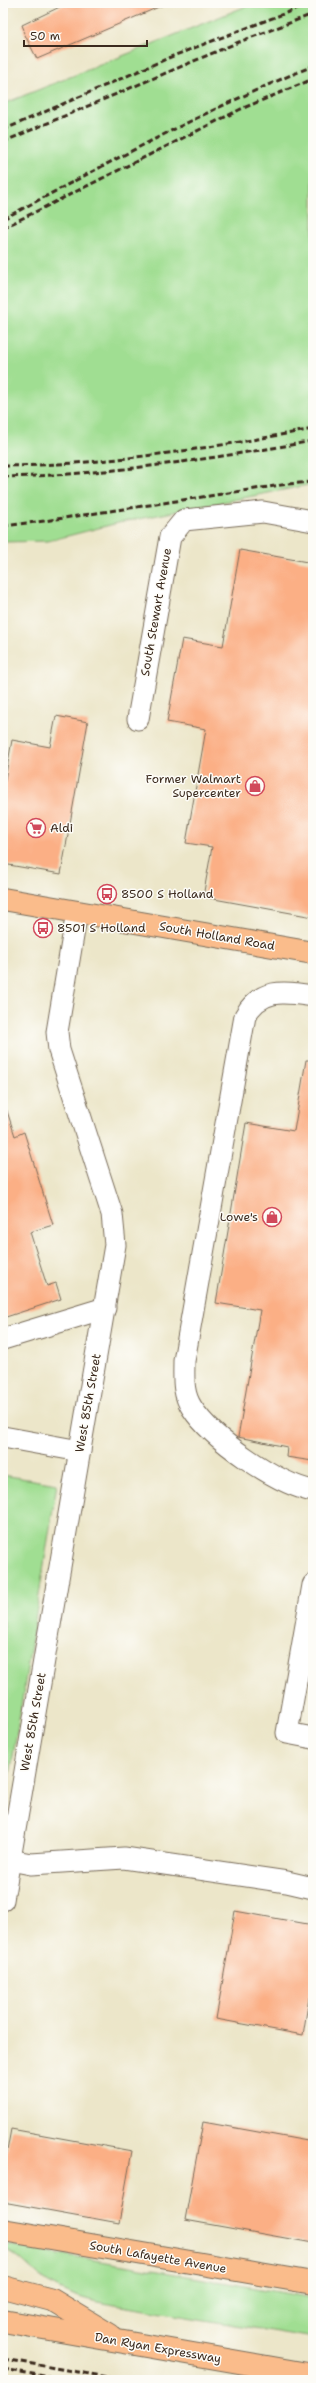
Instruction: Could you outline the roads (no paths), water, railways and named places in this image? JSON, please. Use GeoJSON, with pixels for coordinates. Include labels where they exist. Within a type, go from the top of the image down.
{"type":"FeatureCollection","features":[{"type":"Feature","properties":{"kind":"main road","name":"South Holland Road"},"geometry":{"type":"LineString","coordinates":[[3,899],[313,953]]}},
{"type":"Feature","properties":{"kind":"main road","name":"South Lafayette Avenue"},"geometry":{"type":"LineString","coordinates":[[3,2230],[313,2283]]}},
{"type":"Feature","properties":{"kind":"main road"},"geometry":{"type":"LineString","coordinates":[[3,2287],[52,2300],[122,2342]]}},
{"type":"Feature","properties":{"kind":"main road","name":"Dan Ryan Expressway"},"geometry":{"type":"LineString","coordinates":[[3,2321],[313,2375]]}},
{"type":"Feature","properties":{"kind":"street","name":"South Stewart Avenue"},"geometry":{"type":"LineString","coordinates":[[138,719],[170,537],[184,520],[263,512],[313,521]]}},
{"type":"Feature","properties":{"kind":"street","name":"West 85th Street"},"geometry":{"type":"LineString","coordinates":[[3,1900],[10,1860],[11,1801],[80,1451],[115,1245],[115,1231],[112,1214],[59,1050],[57,1032],[77,912]]}},
{"type":"Feature","properties":{"kind":"street"},"geometry":{"type":"LineString","coordinates":[[313,996],[290,992],[275,993],[252,1003],[245,1016],[184,1361],[184,1388],[192,1408],[216,1434],[244,1456],[272,1474],[313,1492]]}},
{"type":"Feature","properties":{"kind":"street"},"geometry":{"type":"LineString","coordinates":[[3,1339],[105,1308]]}},
{"type":"Feature","properties":{"kind":"street"},"geometry":{"type":"LineString","coordinates":[[3,1437],[80,1451]]}},
{"type":"Feature","properties":{"kind":"street"},"geometry":{"type":"LineString","coordinates":[[313,1585],[287,1733],[313,1738]]}},
{"type":"Feature","properties":{"kind":"street"},"geometry":{"type":"LineString","coordinates":[[10,1860],[31,1864],[124,1858],[287,1882],[313,1888]]}},
{"type":"Feature","properties":{"kind":"railway"},"geometry":{"type":"LineString","coordinates":[[3,130],[173,56],[312,3]]}},
{"type":"Feature","properties":{"kind":"railway"},"geometry":{"type":"LineString","coordinates":[[3,142],[239,42],[313,14]]}},
{"type":"Feature","properties":{"kind":"railway"},"geometry":{"type":"LineString","coordinates":[[3,219],[195,119],[234,100],[313,66]]}},
{"type":"Feature","properties":{"kind":"railway"},"geometry":{"type":"LineString","coordinates":[[3,228],[241,109],[313,79]]}},
{"type":"Feature","properties":{"kind":"railway"},"geometry":{"type":"LineString","coordinates":[[3,466],[42,465],[120,459],[236,443],[313,429]]}},
{"type":"Feature","properties":{"kind":"railway"},"geometry":{"type":"LineString","coordinates":[[3,477],[42,476],[159,465],[313,441]]}},
{"type":"Feature","properties":{"kind":"railway"},"geometry":{"type":"LineString","coordinates":[[3,526],[288,484],[313,482]]}},
{"type":"Feature","properties":{"kind":"railway"},"geometry":{"type":"LineString","coordinates":[[3,2359],[125,2380]]}},
{"type":"Feature","properties":{"kind":"railway"},"geometry":{"type":"LineString","coordinates":[[3,2369],[67,2380]]}},
{"type":"Feature","properties":{"kind":"place","name":"Former Walmart Supercenter"},"geometry":{"type":"Point","coordinates":[255,786]}},
{"type":"Feature","properties":{"kind":"place","name":"Aldi"},"geometry":{"type":"Point","coordinates":[36,828]}},
{"type":"Feature","properties":{"kind":"place","name":"8500 S Holland"},"geometry":{"type":"Point","coordinates":[107,894]}},
{"type":"Feature","properties":{"kind":"place","name":"8501 S Holland"},"geometry":{"type":"Point","coordinates":[43,928]}},
{"type":"Feature","properties":{"kind":"place","name":"Lowe's"},"geometry":{"type":"Point","coordinates":[272,1217]}}]}
